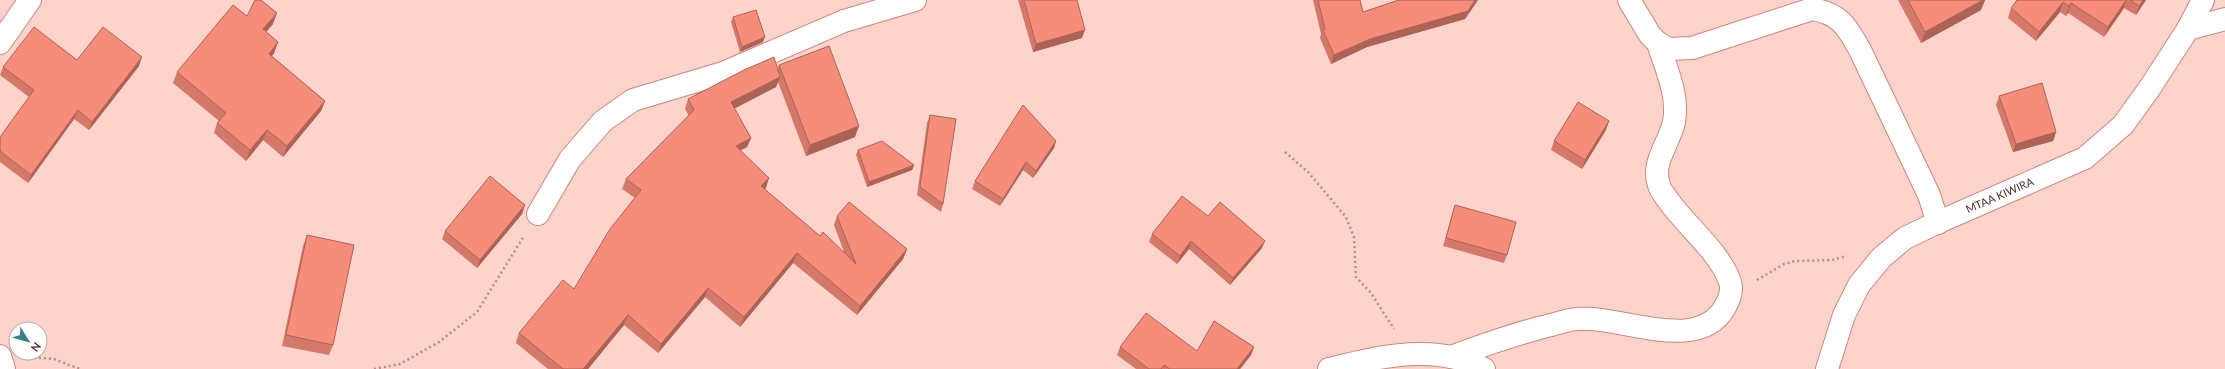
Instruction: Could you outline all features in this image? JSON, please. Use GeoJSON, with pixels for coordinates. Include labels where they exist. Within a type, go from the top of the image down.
{"type":"FeatureCollection","features":[{"type":"Feature","properties":{"kind":"street"},"geometry":{"type":"LineString","coordinates":[[0,43],[30,0]]}},
{"type":"Feature","properties":{"kind":"street"},"geometry":{"type":"LineString","coordinates":[[538,214],[570,159],[603,121],[633,100],[723,73],[844,21],[915,0]]}},
{"type":"Feature","properties":{"kind":"street"},"geometry":{"type":"LineString","coordinates":[[1451,357],[1539,328],[1578,319],[1608,319],[1653,330],[1686,331],[1708,325],[1721,314],[1730,298],[1731,282],[1717,258],[1676,211],[1659,187],[1656,167],[1674,122],[1675,94],[1658,44],[1650,35],[1629,0]]}},
{"type":"Feature","properties":{"kind":"street","name":"MTAA KIWIRA"},"geometry":{"type":"LineString","coordinates":[[1827,369],[1844,315],[1858,285],[1881,258],[1905,238],[2085,158],[2123,125],[2149,89],[2188,29],[2203,0]]}},
{"type":"Feature","properties":{"kind":"street"},"geometry":{"type":"LineString","coordinates":[[1658,44],[1669,49],[1692,48],[1812,10],[1826,12],[1837,18],[1847,27],[1860,50],[1929,195],[1938,223]]}},
{"type":"Feature","properties":{"kind":"street"},"geometry":{"type":"LineString","coordinates":[[2188,29],[2225,19]]}},
{"type":"Feature","properties":{"kind":"street"},"geometry":{"type":"LineString","coordinates":[[1329,369],[1394,354],[1451,357],[1484,369]]}},
{"type":"Feature","properties":{"kind":"path"},"geometry":{"type":"LineString","coordinates":[[1285,152],[1308,172],[1346,217],[1354,237],[1356,277],[1386,314],[1409,354]]}},
{"type":"Feature","properties":{"kind":"path"},"geometry":{"type":"LineString","coordinates":[[374,369],[400,364],[440,342],[477,312],[538,214]]}},
{"type":"Feature","properties":{"kind":"path"},"geometry":{"type":"LineString","coordinates":[[1730,298],[1784,264],[1795,261],[1832,260],[1853,254]]}},
{"type":"Feature","properties":{"kind":"path"},"geometry":{"type":"LineString","coordinates":[[48,359],[54,359],[80,369]]}},
{"type":"Feature","properties":{"kind":"building"},"geometry":{"type":"Polygon","coordinates":[[[255,0],[261,0],[277,13],[263,29],[278,42],[269,54],[325,101],[287,146],[267,130],[250,150],[217,123],[226,113],[177,72],[233,5],[247,16],[255,0]]]}},
{"type":"Feature","properties":{"kind":"building"},"geometry":{"type":"Polygon","coordinates":[[[1024,0],[1077,0],[1085,30],[1036,44],[1024,0]]]}},
{"type":"Feature","properties":{"kind":"building"},"geometry":{"type":"Polygon","coordinates":[[[1318,0],[1360,0],[1363,12],[1399,0],[1475,0],[1468,11],[1370,39],[1334,55],[1323,30],[1325,29],[1318,0]]]}},
{"type":"Feature","properties":{"kind":"building"},"geometry":{"type":"Polygon","coordinates":[[[1908,0],[1983,0],[1925,32],[1908,0]]]}},
{"type":"Feature","properties":{"kind":"building"},"geometry":{"type":"Polygon","coordinates":[[[2017,0],[2126,0],[2108,27],[2071,3],[2069,6],[2063,2],[2039,32],[2011,8],[2017,0]]]}},
{"type":"Feature","properties":{"kind":"building"},"geometry":{"type":"Polygon","coordinates":[[[2130,0],[2143,0],[2139,6],[2130,0]]]}},
{"type":"Feature","properties":{"kind":"building"},"geometry":{"type":"Polygon","coordinates":[[[756,10],[765,37],[742,47],[733,17],[756,10]]]}},
{"type":"Feature","properties":{"kind":"building"},"geometry":{"type":"Polygon","coordinates":[[[34,27],[77,60],[103,27],[142,57],[92,122],[78,110],[31,175],[0,151],[0,137],[34,90],[3,67],[34,27]]]}},
{"type":"Feature","properties":{"kind":"building"},"geometry":{"type":"Polygon","coordinates":[[[829,46],[859,126],[810,145],[779,65],[829,46]]]}},
{"type":"Feature","properties":{"kind":"building"},"geometry":{"type":"Polygon","coordinates":[[[774,57],[780,77],[731,102],[751,138],[736,146],[769,178],[761,186],[820,236],[823,232],[856,264],[837,216],[849,202],[907,249],[860,306],[797,253],[744,317],[708,288],[661,344],[628,315],[583,369],[563,369],[519,333],[563,280],[574,289],[610,229],[641,190],[626,179],[694,110],[688,99],[744,70],[774,57]]]}},
{"type":"Feature","properties":{"kind":"building"},"geometry":{"type":"Polygon","coordinates":[[[2042,83],[2056,132],[2016,144],[1999,96],[2042,83]]]}},
{"type":"Feature","properties":{"kind":"building"},"geometry":{"type":"Polygon","coordinates":[[[1578,102],[1609,121],[1585,160],[1554,141],[1578,102]]]}},
{"type":"Feature","properties":{"kind":"building"},"geometry":{"type":"Polygon","coordinates":[[[1023,105],[1056,141],[1036,171],[1026,162],[1003,199],[975,181],[1023,105]]]}},
{"type":"Feature","properties":{"kind":"building"},"geometry":{"type":"Polygon","coordinates":[[[930,115],[956,119],[943,204],[920,187],[930,115]]]}},
{"type":"Feature","properties":{"kind":"building"},"geometry":{"type":"Polygon","coordinates":[[[882,141],[914,165],[869,182],[858,150],[882,141]]]}},
{"type":"Feature","properties":{"kind":"building"},"geometry":{"type":"Polygon","coordinates":[[[490,176],[525,205],[480,260],[445,231],[490,176]]]}},
{"type":"Feature","properties":{"kind":"building"},"geometry":{"type":"Polygon","coordinates":[[[1182,196],[1208,216],[1220,202],[1265,241],[1233,278],[1191,241],[1180,256],[1152,234],[1182,196]]]}},
{"type":"Feature","properties":{"kind":"building"},"geometry":{"type":"Polygon","coordinates":[[[1455,205],[1516,222],[1507,255],[1446,238],[1455,205]]]}},
{"type":"Feature","properties":{"kind":"building"},"geometry":{"type":"Polygon","coordinates":[[[307,235],[354,245],[333,345],[286,335],[307,235]]]}},
{"type":"Feature","properties":{"kind":"building"},"geometry":{"type":"Polygon","coordinates":[[[1146,313],[1197,351],[1214,321],[1254,347],[1237,369],[1170,369],[1164,365],[1161,369],[1149,369],[1120,347],[1146,313]]]}}]}
